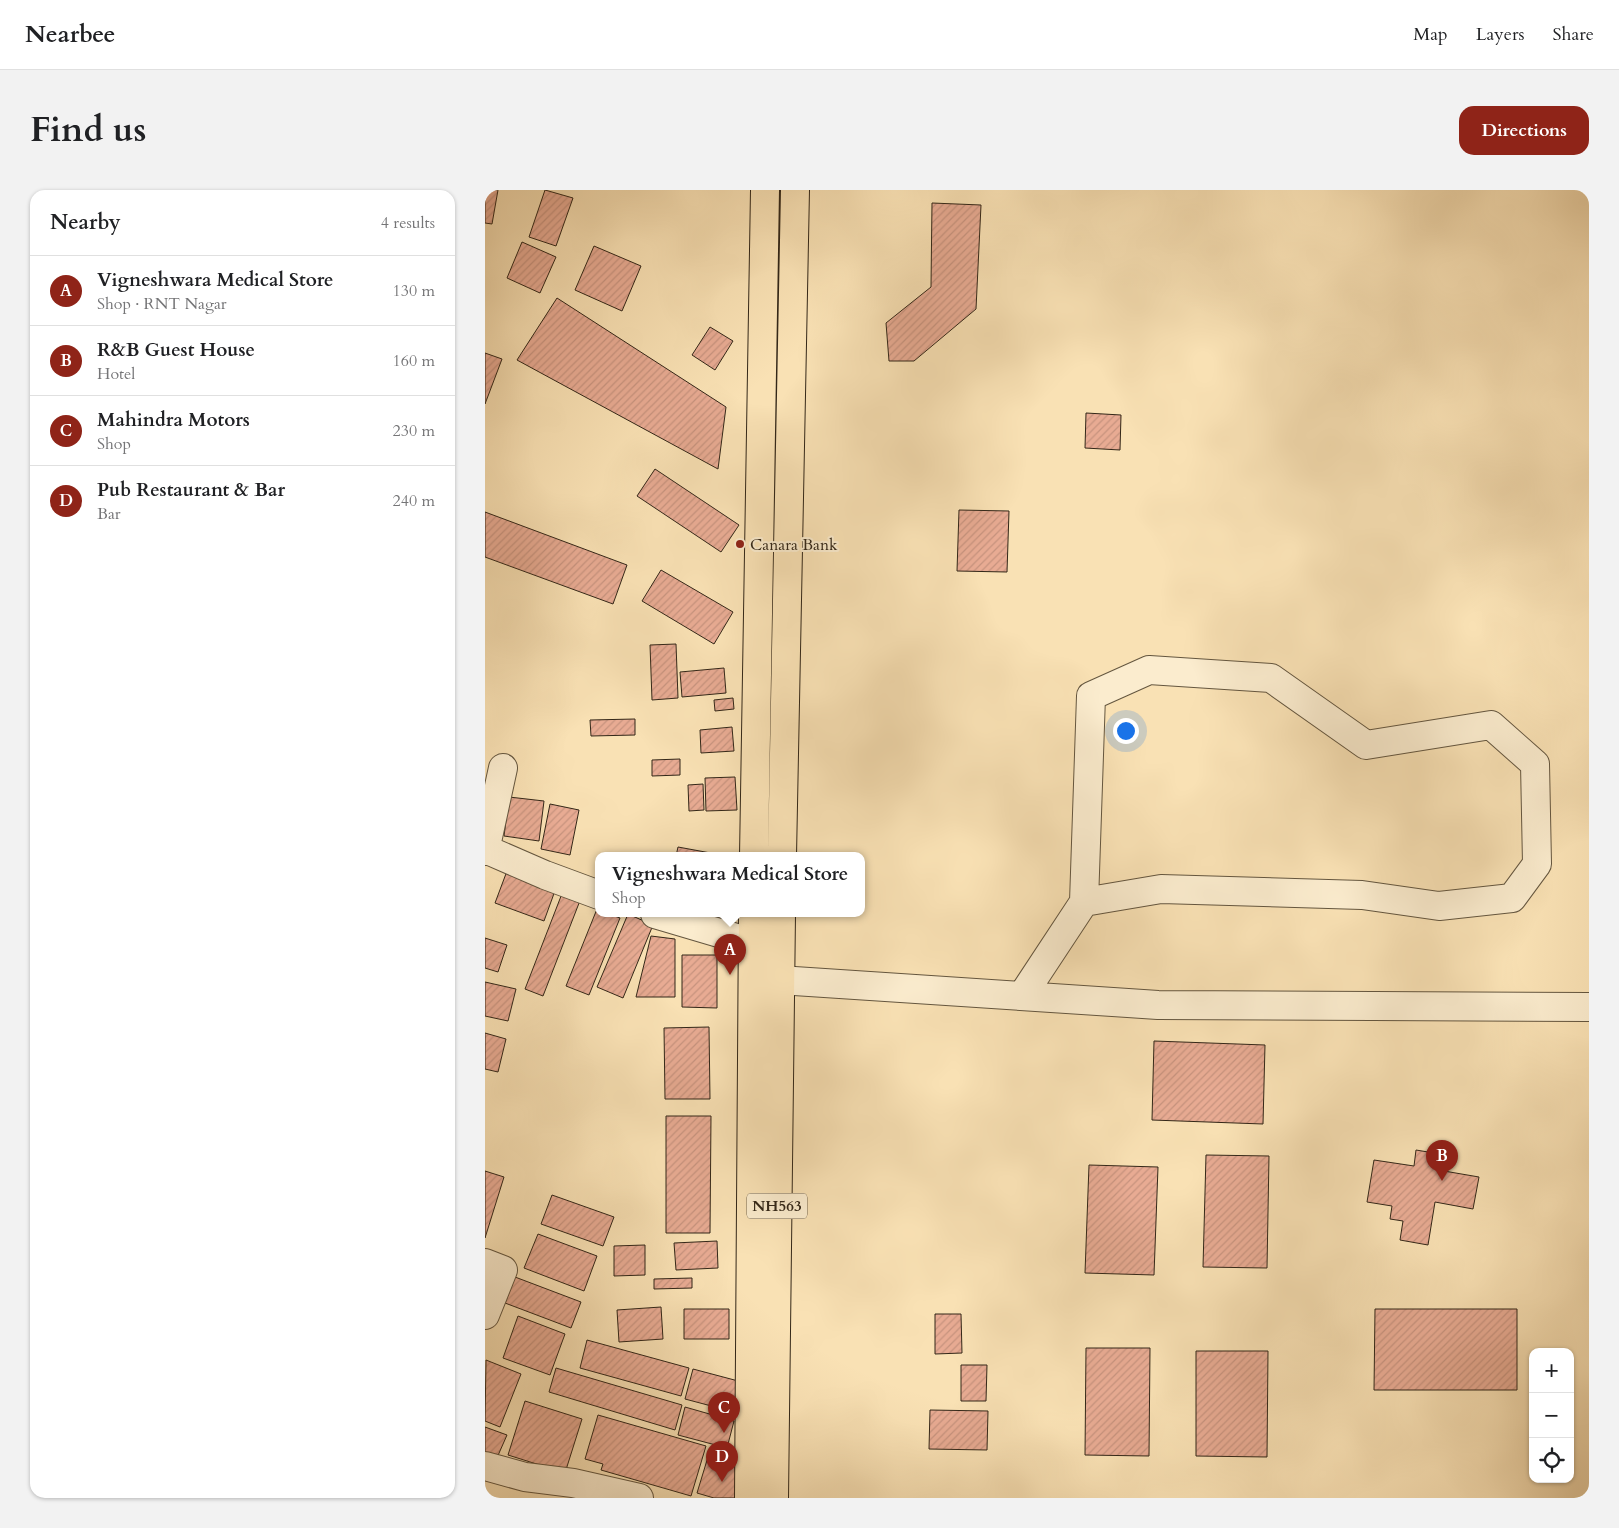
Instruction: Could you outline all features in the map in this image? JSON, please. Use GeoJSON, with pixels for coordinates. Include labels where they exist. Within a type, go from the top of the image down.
{"type":"FeatureCollection","features":[{"type":"Feature","properties":{"kind":"highway"},"geometry":{"type":"LineString","coordinates":[[754,852],[765,190]]}},
{"type":"Feature","properties":{"kind":"highway"},"geometry":{"type":"LineString","coordinates":[[782,852],[795,190]]}},
{"type":"Feature","properties":{"kind":"highway","name":"NH563"},"geometry":{"type":"LineString","coordinates":[[749,1498],[753,917]]}},
{"type":"Feature","properties":{"kind":"highway","name":"NH563"},"geometry":{"type":"LineString","coordinates":[[775,1498],[781,917]]}},
{"type":"Feature","properties":{"kind":"street"},"geometry":{"type":"LineString","coordinates":[[1022,996],[1084,902],[1091,696],[1149,670],[1271,678],[1366,745],[1491,725],[1535,764],[1537,864],[1513,898],[1439,906],[1362,895],[1161,890],[1084,902]]}},
{"type":"Feature","properties":{"kind":"street"},"geometry":{"type":"LineString","coordinates":[[503,768],[485,850],[545,876],[595,894]]}},
{"type":"Feature","properties":{"kind":"street"},"geometry":{"type":"LineString","coordinates":[[665,917],[753,943]]}},
{"type":"Feature","properties":{"kind":"street"},"geometry":{"type":"LineString","coordinates":[[779,980],[1158,1005],[1589,1007]]}},
{"type":"Feature","properties":{"kind":"street"},"geometry":{"type":"LineString","coordinates":[[485,1263],[503,1270],[485,1315]]}},
{"type":"Feature","properties":{"kind":"street"},"geometry":{"type":"LineString","coordinates":[[485,1466],[525,1477],[573,1483],[639,1498]]}},
{"type":"Feature","properties":{"kind":"building"},"geometry":{"type":"Polygon","coordinates":[[[485,190],[498,190],[492,224],[485,223],[485,190]]]}},
{"type":"Feature","properties":{"kind":"building"},"geometry":{"type":"Polygon","coordinates":[[[545,190],[573,198],[556,246],[529,237],[545,190]]]}},
{"type":"Feature","properties":{"kind":"building"},"geometry":{"type":"Polygon","coordinates":[[[932,203],[981,205],[976,309],[914,361],[889,361],[886,323],[931,287],[932,203]]]}},
{"type":"Feature","properties":{"kind":"building"},"geometry":{"type":"Polygon","coordinates":[[[522,242],[556,257],[540,293],[507,278],[522,242]]]}},
{"type":"Feature","properties":{"kind":"building"},"geometry":{"type":"Polygon","coordinates":[[[594,246],[641,266],[622,311],[575,290],[594,246]]]}},
{"type":"Feature","properties":{"kind":"building"},"geometry":{"type":"Polygon","coordinates":[[[557,298],[726,407],[718,469],[517,360],[557,298]]]}},
{"type":"Feature","properties":{"kind":"building"},"geometry":{"type":"Polygon","coordinates":[[[710,327],[733,341],[715,370],[692,355],[710,327]]]}},
{"type":"Feature","properties":{"kind":"building"},"geometry":{"type":"Polygon","coordinates":[[[485,353],[502,359],[485,404],[485,353]]]}},
{"type":"Feature","properties":{"kind":"building"},"geometry":{"type":"Polygon","coordinates":[[[1086,413],[1121,415],[1120,450],[1085,448],[1086,413]]]}},
{"type":"Feature","properties":{"kind":"building"},"geometry":{"type":"Polygon","coordinates":[[[655,469],[739,525],[721,552],[637,496],[655,469]]]}},
{"type":"Feature","properties":{"kind":"building"},"geometry":{"type":"Polygon","coordinates":[[[959,510],[1009,511],[1007,572],[957,571],[959,510]]]}},
{"type":"Feature","properties":{"kind":"building"},"geometry":{"type":"Polygon","coordinates":[[[485,512],[627,565],[613,604],[485,557],[485,512]]]}},
{"type":"Feature","properties":{"kind":"building"},"geometry":{"type":"Polygon","coordinates":[[[661,570],[733,612],[714,644],[642,601],[661,570]]]}},
{"type":"Feature","properties":{"kind":"building"},"geometry":{"type":"Polygon","coordinates":[[[676,644],[678,698],[652,700],[650,645],[676,644]]]}},
{"type":"Feature","properties":{"kind":"building"},"geometry":{"type":"Polygon","coordinates":[[[724,668],[726,693],[682,697],[680,672],[724,668]]]}},
{"type":"Feature","properties":{"kind":"building"},"geometry":{"type":"Polygon","coordinates":[[[733,698],[734,709],[715,711],[714,700],[733,698]]]}},
{"type":"Feature","properties":{"kind":"building"},"geometry":{"type":"Polygon","coordinates":[[[635,719],[635,735],[591,736],[590,720],[635,719]]]}},
{"type":"Feature","properties":{"kind":"building"},"geometry":{"type":"Polygon","coordinates":[[[732,727],[734,751],[701,753],[700,730],[732,727]]]}},
{"type":"Feature","properties":{"kind":"building"},"geometry":{"type":"Polygon","coordinates":[[[680,759],[680,775],[652,776],[652,760],[680,759]]]}},
{"type":"Feature","properties":{"kind":"building"},"geometry":{"type":"Polygon","coordinates":[[[735,777],[737,810],[706,811],[705,778],[735,777]]]}},
{"type":"Feature","properties":{"kind":"building"},"geometry":{"type":"Polygon","coordinates":[[[703,784],[704,810],[689,811],[688,785],[703,784]]]}},
{"type":"Feature","properties":{"kind":"building"},"geometry":{"type":"Polygon","coordinates":[[[509,797],[544,801],[539,841],[504,836],[509,797]]]}},
{"type":"Feature","properties":{"kind":"building"},"geometry":{"type":"Polygon","coordinates":[[[550,804],[579,810],[570,855],[541,849],[550,804]]]}},
{"type":"Feature","properties":{"kind":"building"},"geometry":{"type":"Polygon","coordinates":[[[678,847],[705,852],[677,852],[678,847]]]}},
{"type":"Feature","properties":{"kind":"building"},"geometry":{"type":"Polygon","coordinates":[[[507,871],[556,888],[544,921],[495,903],[507,871]]]}},
{"type":"Feature","properties":{"kind":"building"},"geometry":{"type":"Polygon","coordinates":[[[563,891],[581,898],[543,996],[525,989],[563,891]]]}},
{"type":"Feature","properties":{"kind":"building"},"geometry":{"type":"Polygon","coordinates":[[[595,914],[595,917],[620,918],[589,995],[566,986],[595,914]]]}},
{"type":"Feature","properties":{"kind":"building"},"geometry":{"type":"Polygon","coordinates":[[[627,917],[635,917],[653,925],[623,998],[597,987],[627,917]]]}},
{"type":"Feature","properties":{"kind":"building"},"geometry":{"type":"Polygon","coordinates":[[[651,936],[675,939],[675,997],[636,997],[651,936]]]}},
{"type":"Feature","properties":{"kind":"building"},"geometry":{"type":"Polygon","coordinates":[[[485,938],[507,945],[498,972],[485,968],[485,938]]]}},
{"type":"Feature","properties":{"kind":"building"},"geometry":{"type":"Polygon","coordinates":[[[682,955],[717,955],[717,1008],[682,1007],[682,955]]]}},
{"type":"Feature","properties":{"kind":"building"},"geometry":{"type":"Polygon","coordinates":[[[485,982],[516,989],[508,1021],[485,1016],[485,982]]]}},
{"type":"Feature","properties":{"kind":"building"},"geometry":{"type":"Polygon","coordinates":[[[709,1027],[710,1099],[665,1099],[664,1028],[709,1027]]]}},
{"type":"Feature","properties":{"kind":"building"},"geometry":{"type":"Polygon","coordinates":[[[485,1033],[506,1039],[498,1072],[485,1069],[485,1033]]]}},
{"type":"Feature","properties":{"kind":"building"},"geometry":{"type":"Polygon","coordinates":[[[1154,1041],[1265,1045],[1263,1124],[1152,1120],[1154,1041]]]}},
{"type":"Feature","properties":{"kind":"building"},"geometry":{"type":"Polygon","coordinates":[[[666,1116],[711,1116],[710,1233],[666,1233],[666,1116]]]}},
{"type":"Feature","properties":{"kind":"building"},"geometry":{"type":"Polygon","coordinates":[[[1416,1150],[1446,1155],[1444,1171],[1479,1177],[1473,1209],[1435,1202],[1428,1245],[1400,1240],[1403,1221],[1390,1219],[1392,1206],[1367,1202],[1374,1160],[1414,1166],[1416,1150]]]}},
{"type":"Feature","properties":{"kind":"building"},"geometry":{"type":"Polygon","coordinates":[[[1206,1155],[1269,1156],[1267,1268],[1203,1267],[1206,1155]]]}},
{"type":"Feature","properties":{"kind":"building"},"geometry":{"type":"Polygon","coordinates":[[[1089,1165],[1158,1167],[1154,1275],[1085,1273],[1089,1165]]]}},
{"type":"Feature","properties":{"kind":"building"},"geometry":{"type":"Polygon","coordinates":[[[485,1171],[504,1177],[485,1238],[485,1171]]]}},
{"type":"Feature","properties":{"kind":"building"},"geometry":{"type":"Polygon","coordinates":[[[552,1195],[614,1217],[603,1246],[541,1224],[552,1195]]]}},
{"type":"Feature","properties":{"kind":"building"},"geometry":{"type":"Polygon","coordinates":[[[538,1234],[597,1256],[584,1291],[524,1268],[538,1234]]]}},
{"type":"Feature","properties":{"kind":"building"},"geometry":{"type":"Polygon","coordinates":[[[717,1241],[718,1268],[676,1270],[674,1243],[717,1241]]]}},
{"type":"Feature","properties":{"kind":"building"},"geometry":{"type":"Polygon","coordinates":[[[645,1245],[645,1275],[614,1276],[614,1246],[645,1245]]]}},
{"type":"Feature","properties":{"kind":"building"},"geometry":{"type":"Polygon","coordinates":[[[515,1277],[581,1302],[571,1328],[505,1303],[515,1277]]]}},
{"type":"Feature","properties":{"kind":"building"},"geometry":{"type":"Polygon","coordinates":[[[692,1278],[692,1288],[654,1289],[654,1279],[692,1278]]]}},
{"type":"Feature","properties":{"kind":"building"},"geometry":{"type":"Polygon","coordinates":[[[661,1307],[663,1339],[619,1342],[617,1310],[661,1307]]]}},
{"type":"Feature","properties":{"kind":"building"},"geometry":{"type":"Polygon","coordinates":[[[684,1309],[729,1309],[729,1339],[684,1339],[684,1309]]]}},
{"type":"Feature","properties":{"kind":"building"},"geometry":{"type":"Polygon","coordinates":[[[1375,1309],[1517,1309],[1517,1390],[1374,1390],[1375,1309]]]}},
{"type":"Feature","properties":{"kind":"building"},"geometry":{"type":"Polygon","coordinates":[[[935,1314],[961,1314],[962,1353],[935,1354],[935,1314]]]}},
{"type":"Feature","properties":{"kind":"building"},"geometry":{"type":"Polygon","coordinates":[[[518,1316],[565,1334],[550,1375],[503,1358],[518,1316]]]}},
{"type":"Feature","properties":{"kind":"building"},"geometry":{"type":"Polygon","coordinates":[[[587,1340],[689,1368],[681,1396],[580,1368],[587,1340]]]}},
{"type":"Feature","properties":{"kind":"building"},"geometry":{"type":"Polygon","coordinates":[[[1086,1348],[1150,1348],[1149,1456],[1085,1455],[1086,1348]]]}},
{"type":"Feature","properties":{"kind":"building"},"geometry":{"type":"Polygon","coordinates":[[[1196,1351],[1268,1351],[1267,1457],[1196,1456],[1196,1351]]]}},
{"type":"Feature","properties":{"kind":"building"},"geometry":{"type":"Polygon","coordinates":[[[486,1360],[521,1374],[500,1427],[485,1421],[486,1360]]]}},
{"type":"Feature","properties":{"kind":"building"},"geometry":{"type":"Polygon","coordinates":[[[961,1365],[987,1365],[986,1401],[961,1401],[961,1365]]]}},
{"type":"Feature","properties":{"kind":"building"},"geometry":{"type":"Polygon","coordinates":[[[556,1368],[682,1405],[675,1430],[549,1392],[556,1368]]]}},
{"type":"Feature","properties":{"kind":"building"},"geometry":{"type":"Polygon","coordinates":[[[693,1369],[742,1382],[734,1412],[685,1399],[693,1369]]]}},
{"type":"Feature","properties":{"kind":"building"},"geometry":{"type":"Polygon","coordinates":[[[525,1401],[582,1419],[565,1473],[508,1455],[525,1401]]]}},
{"type":"Feature","properties":{"kind":"building"},"geometry":{"type":"Polygon","coordinates":[[[685,1407],[734,1421],[727,1448],[678,1435],[685,1407]]]}},
{"type":"Feature","properties":{"kind":"building"},"geometry":{"type":"Polygon","coordinates":[[[930,1410],[988,1411],[987,1450],[929,1449],[930,1410]]]}},
{"type":"Feature","properties":{"kind":"building"},"geometry":{"type":"Polygon","coordinates":[[[598,1415],[706,1446],[691,1496],[601,1470],[603,1464],[585,1459],[598,1415]]]}},
{"type":"Feature","properties":{"kind":"building"},"geometry":{"type":"Polygon","coordinates":[[[485,1427],[507,1435],[496,1460],[485,1456],[485,1427]]]}},
{"type":"Feature","properties":{"kind":"building"},"geometry":{"type":"Polygon","coordinates":[[[711,1447],[739,1453],[738,1498],[714,1498],[697,1493],[711,1447]]]}},
{"type":"Feature","properties":{"kind":"place","name":"Canara Bank"},"geometry":{"type":"Point","coordinates":[740,544]}},
{"type":"Feature","properties":{"kind":"place","name":"Vigneshwara Medical Store"},"geometry":{"type":"Point","coordinates":[730,975]}},
{"type":"Feature","properties":{"kind":"place","name":"R&B Guest House"},"geometry":{"type":"Point","coordinates":[1442,1181]}},
{"type":"Feature","properties":{"kind":"place","name":"Mahindra Motors"},"geometry":{"type":"Point","coordinates":[724,1433]}},
{"type":"Feature","properties":{"kind":"place","name":"Pub Restaurant & Bar"},"geometry":{"type":"Point","coordinates":[722,1482]}}]}
